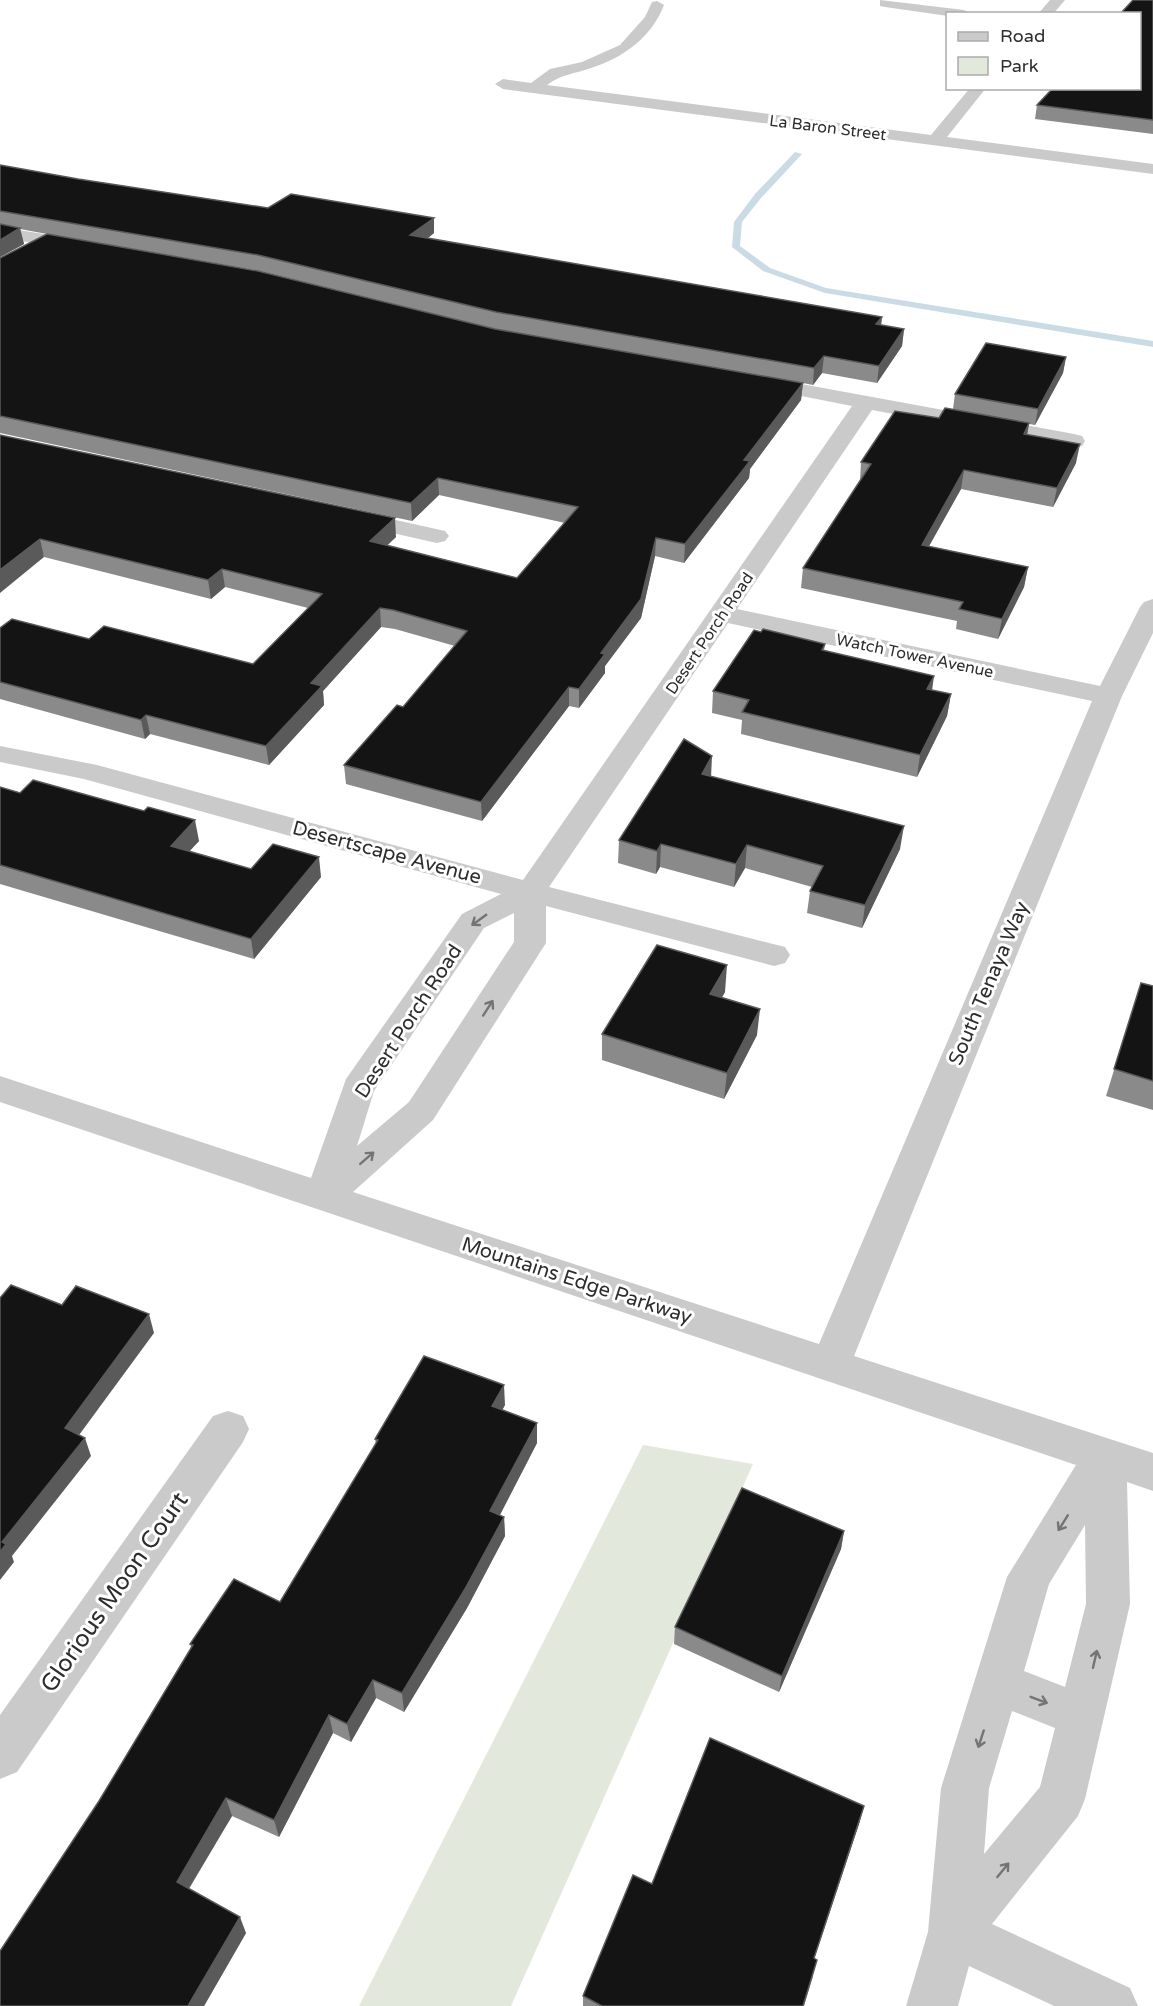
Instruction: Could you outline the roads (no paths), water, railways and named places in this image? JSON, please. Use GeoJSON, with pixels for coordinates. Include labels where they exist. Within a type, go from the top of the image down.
{"type":"FeatureCollection","features":[{"type":"Feature","properties":{"kind":"street"},"geometry":{"type":"LineString","coordinates":[[1048,12],[1058,0]]}},
{"type":"Feature","properties":{"kind":"street"},"geometry":{"type":"LineString","coordinates":[[885,3],[950,12]]}},
{"type":"Feature","properties":{"kind":"street"},"geometry":{"type":"LineString","coordinates":[[534,88],[555,72],[587,65],[625,48],[652,18],[657,4]]}},
{"type":"Feature","properties":{"kind":"street","name":"La Baron Street"},"geometry":{"type":"LineString","coordinates":[[503,84],[1153,169]]}},
{"type":"Feature","properties":{"kind":"street"},"geometry":{"type":"LineString","coordinates":[[935,141],[977,90]]}},
{"type":"Feature","properties":{"kind":"street"},"geometry":{"type":"LineString","coordinates":[[0,232],[105,251]]}},
{"type":"Feature","properties":{"kind":"street"},"geometry":{"type":"LineString","coordinates":[[23,255],[47,241]]}},
{"type":"Feature","properties":{"kind":"street"},"geometry":{"type":"LineString","coordinates":[[734,378],[1074,441]]}},
{"type":"Feature","properties":{"kind":"street","name":"Desert Porch Road"},"geometry":{"type":"LineString","coordinates":[[323,1197],[358,1088],[473,921],[530,892],[723,614],[866,402]]}},
{"type":"Feature","properties":{"kind":"street"},"geometry":{"type":"LineString","coordinates":[[333,514],[437,536]]}},
{"type":"Feature","properties":{"kind":"street","name":"South Tenaya Way"},"geometry":{"type":"LineString","coordinates":[[831,1363],[1108,696],[1153,607]]}},
{"type":"Feature","properties":{"kind":"street","name":"Watch Tower Avenue"},"geometry":{"type":"LineString","coordinates":[[723,614],[1108,696]]}},
{"type":"Feature","properties":{"kind":"street","name":"Desertscape Avenue"},"geometry":{"type":"LineString","coordinates":[[0,754],[98,774],[530,892],[774,955]]}},
{"type":"Feature","properties":{"kind":"street"},"geometry":{"type":"LineString","coordinates":[[323,1197],[421,1111],[530,943],[530,892]]}},
{"type":"Feature","properties":{"kind":"street","name":"Mountains Edge Parkway"},"geometry":{"type":"LineString","coordinates":[[0,1089],[831,1363],[1153,1472]]}},
{"type":"Feature","properties":{"kind":"street","name":"Glorious Moon Court"},"geometry":{"type":"LineString","coordinates":[[0,1755],[228,1429]]}},
{"type":"Feature","properties":{"kind":"street"},"geometry":{"type":"LineString","coordinates":[[932,2006],[953,1932],[965,1788],[1029,1577],[1105,1455]]}},
{"type":"Feature","properties":{"kind":"street"},"geometry":{"type":"LineString","coordinates":[[953,1932],[1061,1799],[1108,1604],[1105,1455]]}},
{"type":"Feature","properties":{"kind":"street"},"geometry":{"type":"LineString","coordinates":[[998,1683],[1081,1716]]}},
{"type":"Feature","properties":{"kind":"street"},"geometry":{"type":"LineString","coordinates":[[953,1932],[1112,2006]]}},
{"type":"Feature","properties":{"kind":"waterway"},"geometry":{"type":"LineString","coordinates":[[798,154],[758,196],[738,222],[736,247],[767,269],[788,279],[825,290],[1153,344]]}}]}
